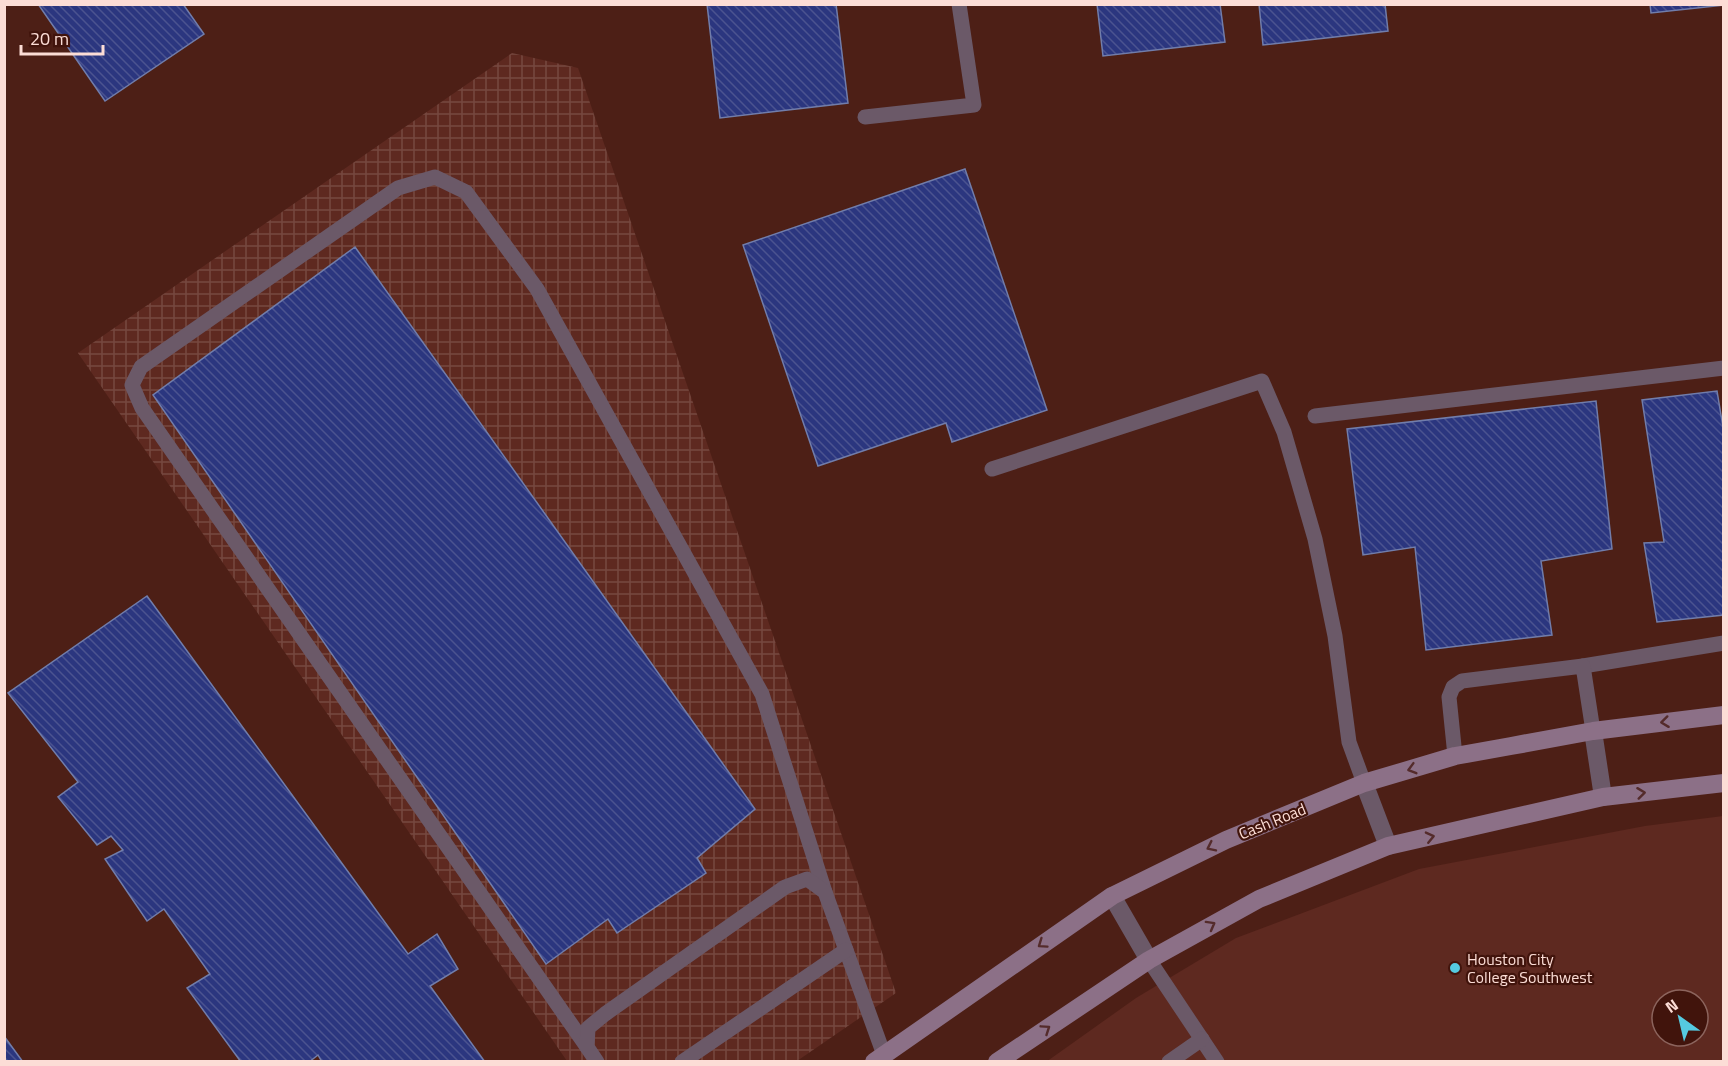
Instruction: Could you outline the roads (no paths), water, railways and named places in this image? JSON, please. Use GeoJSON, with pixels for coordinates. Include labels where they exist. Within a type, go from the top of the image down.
{"type":"FeatureCollection","features":[{"type":"Feature","properties":{"kind":"street","name":"Cash Road"},"geometry":{"type":"LineString","coordinates":[[882,1059],[1112,896],[1226,840],[1364,783],[1455,756],[1593,731],[1724,715]]}},
{"type":"Feature","properties":{"kind":"street"},"geometry":{"type":"LineString","coordinates":[[1593,731],[1603,797]]}},
{"type":"Feature","properties":{"kind":"street"},"geometry":{"type":"LineString","coordinates":[[1364,783],[1388,846]]}},
{"type":"Feature","properties":{"kind":"street"},"geometry":{"type":"LineString","coordinates":[[997,1062],[1149,960],[1258,899],[1388,846],[1603,797],[1724,783]]}},
{"type":"Feature","properties":{"kind":"street"},"geometry":{"type":"LineString","coordinates":[[1112,896],[1149,960]]}},
{"type":"Feature","properties":{"kind":"lane"},"geometry":{"type":"LineString","coordinates":[[865,117],[974,105],[959,4]]}},
{"type":"Feature","properties":{"kind":"lane"},"geometry":{"type":"LineString","coordinates":[[597,1062],[148,417],[132,385],[141,367],[398,188],[435,177],[466,192],[537,289],[762,694],[825,892],[882,1059]]}},
{"type":"Feature","properties":{"kind":"lane"},"geometry":{"type":"LineString","coordinates":[[1315,416],[1724,368]]}},
{"type":"Feature","properties":{"kind":"lane"},"geometry":{"type":"LineString","coordinates":[[992,469],[1262,381],[1284,432],[1315,538],[1335,636],[1349,742],[1364,783]]}},
{"type":"Feature","properties":{"kind":"lane"},"geometry":{"type":"LineString","coordinates":[[1455,756],[1449,697],[1454,687],[1462,681],[1583,666],[1724,643]]}},
{"type":"Feature","properties":{"kind":"lane"},"geometry":{"type":"LineString","coordinates":[[1583,666],[1593,731]]}},
{"type":"Feature","properties":{"kind":"lane"},"geometry":{"type":"LineString","coordinates":[[587,1047],[588,1028],[605,1014],[785,887],[807,879],[825,892]]}},
{"type":"Feature","properties":{"kind":"lane"},"geometry":{"type":"LineString","coordinates":[[682,1062],[846,950]]}},
{"type":"Feature","properties":{"kind":"lane"},"geometry":{"type":"LineString","coordinates":[[1149,960],[1217,1062]]}},
{"type":"Feature","properties":{"kind":"lane"},"geometry":{"type":"LineString","coordinates":[[1169,1062],[1202,1039]]}},
{"type":"Feature","properties":{"kind":"place","name":"Houston City College Southwest"},"geometry":{"type":"Point","coordinates":[1455,968]}}]}
